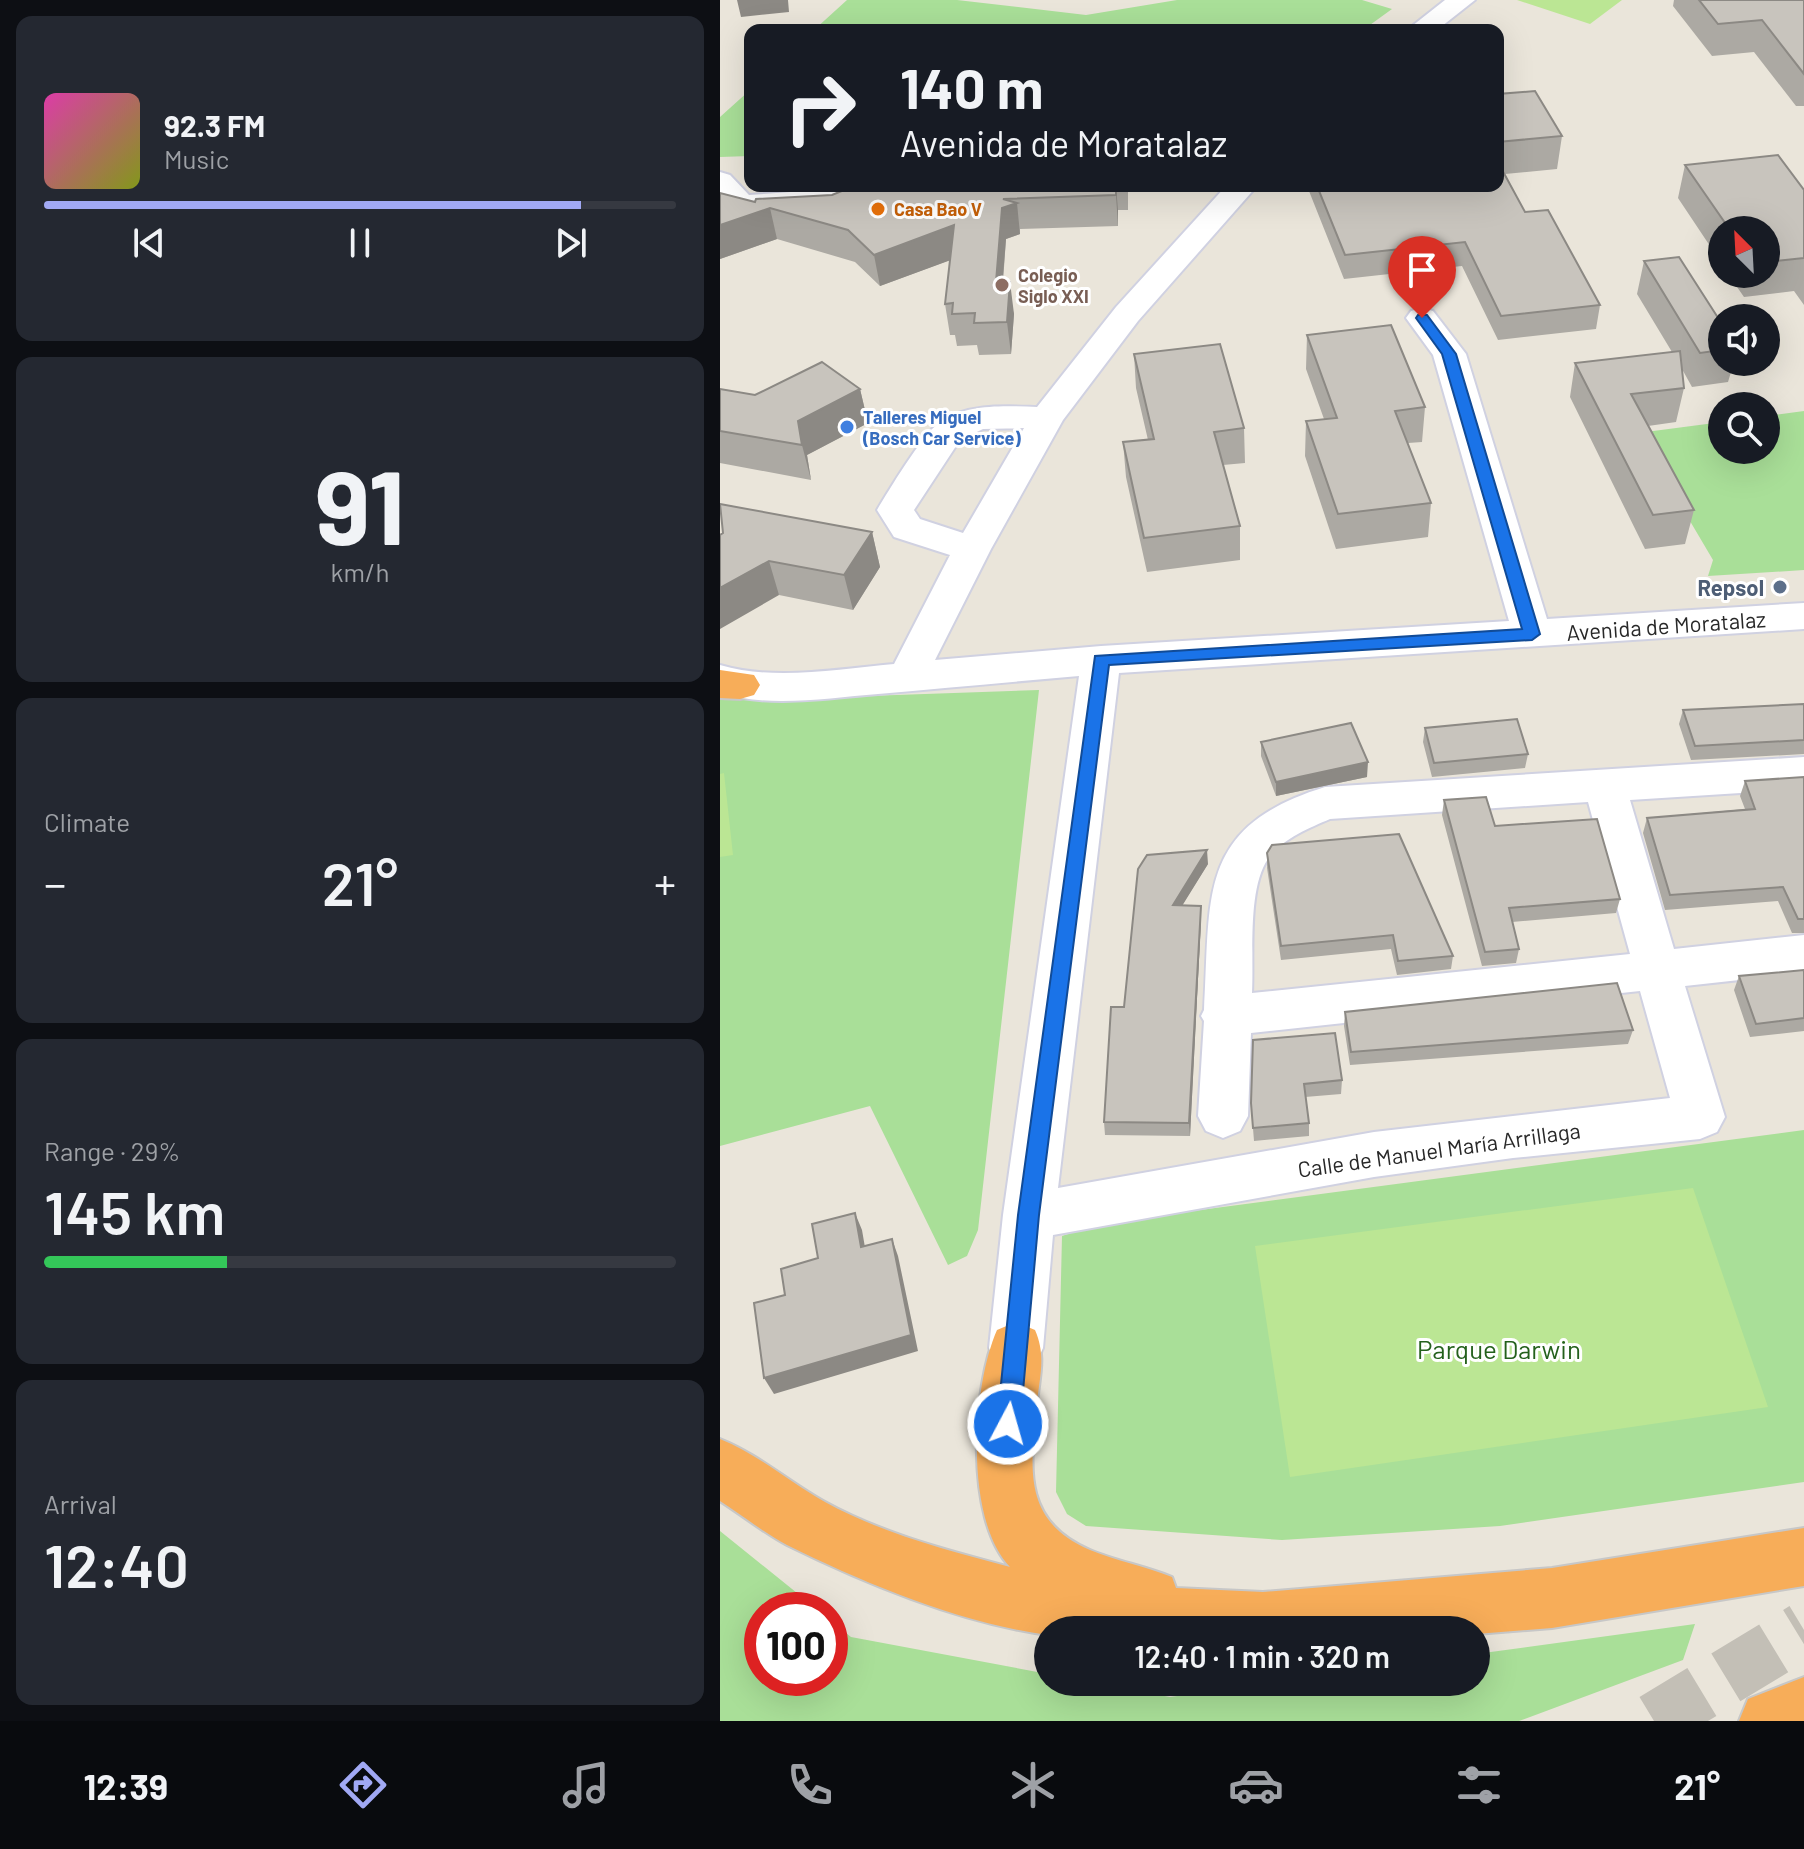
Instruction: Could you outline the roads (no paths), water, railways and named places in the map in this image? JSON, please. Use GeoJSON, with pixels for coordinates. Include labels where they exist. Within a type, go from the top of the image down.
{"type":"FeatureCollection","features":[{"type":"Feature","properties":{"kind":"highway"},"geometry":{"type":"LineString","coordinates":[[1016,1348],[1005,1449],[1011,1513],[1028,1544],[1071,1572],[1133,1594],[1235,1616]]}},
{"type":"Feature","properties":{"kind":"highway"},"geometry":{"type":"LineString","coordinates":[[720,1467],[805,1523],[912,1570],[1028,1602],[1146,1616]]}},
{"type":"Feature","properties":{"kind":"highway"},"geometry":{"type":"LineString","coordinates":[[1335,1616],[1552,1598],[1804,1557]]}},
{"type":"Feature","properties":{"kind":"highway"},"geometry":{"type":"LineString","coordinates":[[1770,1721],[1804,1708]]}},
{"type":"Feature","properties":{"kind":"street"},"geometry":{"type":"LineString","coordinates":[[1428,24],[1462,0]]}},
{"type":"Feature","properties":{"kind":"street"},"geometry":{"type":"LineString","coordinates":[[720,174],[744,173]]}},
{"type":"Feature","properties":{"kind":"street"},"geometry":{"type":"LineString","coordinates":[[720,181],[741,204],[842,198],[852,192]]}},
{"type":"Feature","properties":{"kind":"street"},"geometry":{"type":"LineString","coordinates":[[906,679],[972,549],[1047,417],[1127,314],[1237,192]]}},
{"type":"Feature","properties":{"kind":"street"},"geometry":{"type":"LineString","coordinates":[[1422,318],[1449,354],[1532,634]]}},
{"type":"Feature","properties":{"kind":"street"},"geometry":{"type":"LineString","coordinates":[[972,549],[907,528],[895,510],[948,432],[957,425],[978,418],[1047,417]]}},
{"type":"Feature","properties":{"kind":"street","name":"Avenida de Moratalaz"},"geometry":{"type":"LineString","coordinates":[[727,682],[784,686],[906,679],[1101,660],[1804,616]]}},
{"type":"Feature","properties":{"kind":"street"},"geometry":{"type":"LineString","coordinates":[[1016,1348],[1029,1215],[1101,660]]}},
{"type":"Feature","properties":{"kind":"street"},"geometry":{"type":"LineString","coordinates":[[1223,1116],[1225,1016],[1234,884],[1252,847],[1284,821],[1325,803],[1804,773]]}},
{"type":"Feature","properties":{"kind":"street","name":"Calle de Manuel María Arrillaga"},"geometry":{"type":"LineString","coordinates":[[1029,1215],[1144,1199],[1325,1163],[1524,1133],[1700,1117],[1604,785]]}},
{"type":"Feature","properties":{"kind":"street"},"geometry":{"type":"LineString","coordinates":[[1225,1016],[1804,954]]}},
{"type":"Feature","properties":{"kind":"tunnel"},"geometry":{"type":"LineString","coordinates":[[1654,1721],[1804,1630]]}},
{"type":"Feature","properties":{"kind":"place","name":"Casa Bao V"},"geometry":{"type":"Point","coordinates":[878,209]}},
{"type":"Feature","properties":{"kind":"place","name":"Colegio Siglo XXI"},"geometry":{"type":"Point","coordinates":[1002,285]}},
{"type":"Feature","properties":{"kind":"place","name":"Talleres Miguel (Bosch Car Service)"},"geometry":{"type":"Point","coordinates":[847,427]}},
{"type":"Feature","properties":{"kind":"place","name":"Repsol"},"geometry":{"type":"Point","coordinates":[1780,587]}},
{"type":"Feature","properties":{"kind":"park label","name":"Parque Darwin"},"geometry":{"type":"Point","coordinates":[1499,1348]}}]}
